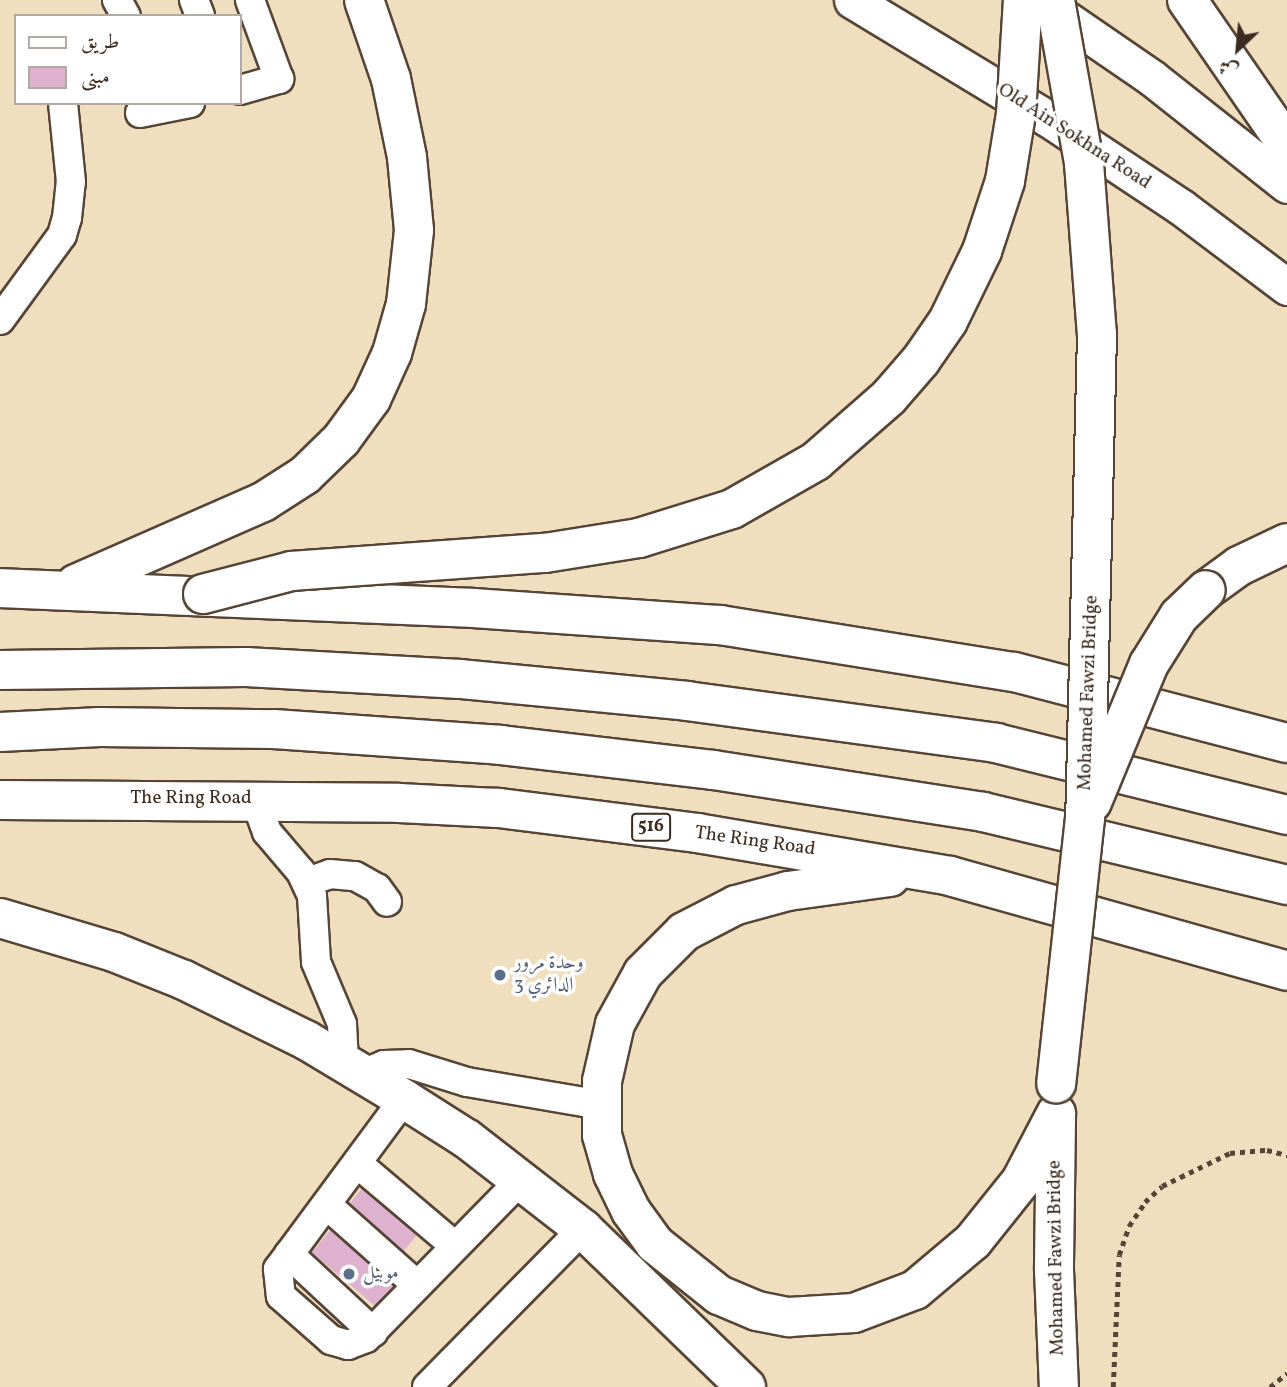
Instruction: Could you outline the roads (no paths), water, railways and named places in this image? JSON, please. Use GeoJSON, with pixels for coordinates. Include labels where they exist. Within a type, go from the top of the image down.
{"type":"FeatureCollection","features":[{"type":"Feature","properties":{"kind":"highway"},"geometry":{"type":"LineString","coordinates":[[66,588],[263,502],[305,475],[332,448],[371,399],[392,353],[406,304],[414,230],[407,157],[391,79],[364,0]]}},
{"type":"Feature","properties":{"kind":"highway"},"geometry":{"type":"LineString","coordinates":[[203,594],[291,571],[545,553],[639,538],[732,509],[816,461],[889,397],[921,360],[948,321],[982,251],[1005,181],[1016,114],[1023,0]]}},
{"type":"Feature","properties":{"kind":"highway","name":"Mohamed Fawzi Bridge"},"geometry":{"type":"LineString","coordinates":[[1055,0],[1084,163],[1097,334],[1085,818],[1059,1042],[1056,1114],[1054,1270],[1059,1387]]}},
{"type":"Feature","properties":{"kind":"highway"},"geometry":{"type":"LineString","coordinates":[[1187,0],[1287,145]]}},
{"type":"Feature","properties":{"kind":"highway"},"geometry":{"type":"LineString","coordinates":[[1085,818],[1149,664],[1179,616],[1240,566],[1287,543]]}},
{"type":"Feature","properties":{"kind":"highway"},"geometry":{"type":"LineString","coordinates":[[0,588],[203,594],[720,625],[1014,672],[1287,743]]}},
{"type":"Feature","properties":{"kind":"highway"},"geometry":{"type":"LineString","coordinates":[[0,670],[246,667],[460,678],[687,701],[996,743],[1287,815]]}},
{"type":"Feature","properties":{"kind":"highway"},"geometry":{"type":"LineString","coordinates":[[0,732],[100,727],[274,729],[501,745],[713,770],[984,812],[1287,886]]}},
{"type":"Feature","properties":{"kind":"highway","name":"The Ring Road"},"geometry":{"type":"LineString","coordinates":[[0,800],[255,799],[499,808],[798,848],[950,877],[1287,971]]}},
{"type":"Feature","properties":{"kind":"highway"},"geometry":{"type":"LineString","coordinates":[[950,877],[896,876],[788,891],[736,905],[684,932],[662,951],[627,998],[607,1052],[602,1135],[613,1174],[655,1244],[719,1295],[757,1311],[822,1318],[886,1304],[915,1290],[973,1241],[1021,1181],[1056,1114]]}},
{"type":"Feature","properties":{"kind":"highway"},"geometry":{"type":"LineString","coordinates":[[0,918],[114,952],[184,980],[353,1068],[404,1099],[583,1229],[746,1387]]}},
{"type":"Feature","properties":{"kind":"main road","name":"Old Ain Sokhna Road"},"geometry":{"type":"LineString","coordinates":[[852,0],[1058,126],[1181,207],[1287,287]]}},
{"type":"Feature","properties":{"kind":"main road"},"geometry":{"type":"LineString","coordinates":[[1038,0],[1152,78],[1287,185]]}},
{"type":"Feature","properties":{"kind":"street"},"geometry":{"type":"LineString","coordinates":[[242,89],[279,79],[250,0]]}},
{"type":"Feature","properties":{"kind":"street"},"geometry":{"type":"LineString","coordinates":[[0,320],[62,235],[68,218],[71,182],[62,105]]}},
{"type":"Feature","properties":{"kind":"street"},"geometry":{"type":"LineString","coordinates":[[140,113],[180,105]]}},
{"type":"Feature","properties":{"kind":"street"},"geometry":{"type":"LineString","coordinates":[[255,799],[267,832],[307,882],[312,896],[316,962],[342,1024],[353,1068],[409,1064],[467,1082],[602,1105]]}},
{"type":"Feature","properties":{"kind":"street"},"geometry":{"type":"LineString","coordinates":[[307,882],[330,874],[355,876],[377,888],[387,902]]}},
{"type":"Feature","properties":{"kind":"street"},"geometry":{"type":"LineString","coordinates":[[404,1099],[289,1254],[276,1278],[287,1303],[339,1344],[358,1343],[373,1332],[454,1245],[520,1181]]}},
{"type":"Feature","properties":{"kind":"street"},"geometry":{"type":"LineString","coordinates":[[358,1164],[454,1245]]}},
{"type":"Feature","properties":{"kind":"street"},"geometry":{"type":"LineString","coordinates":[[327,1205],[417,1285]]}},
{"type":"Feature","properties":{"kind":"street"},"geometry":{"type":"LineString","coordinates":[[427,1387],[583,1229]]}},
{"type":"Feature","properties":{"kind":"street"},"geometry":{"type":"LineString","coordinates":[[289,1254],[373,1332]]}},
{"type":"Feature","properties":{"kind":"place","name":"وحدة مرور الدائري 3"},"geometry":{"type":"Point","coordinates":[500,975]}},
{"type":"Feature","properties":{"kind":"place","name":"موبيل"},"geometry":{"type":"Point","coordinates":[349,1274]}}]}
